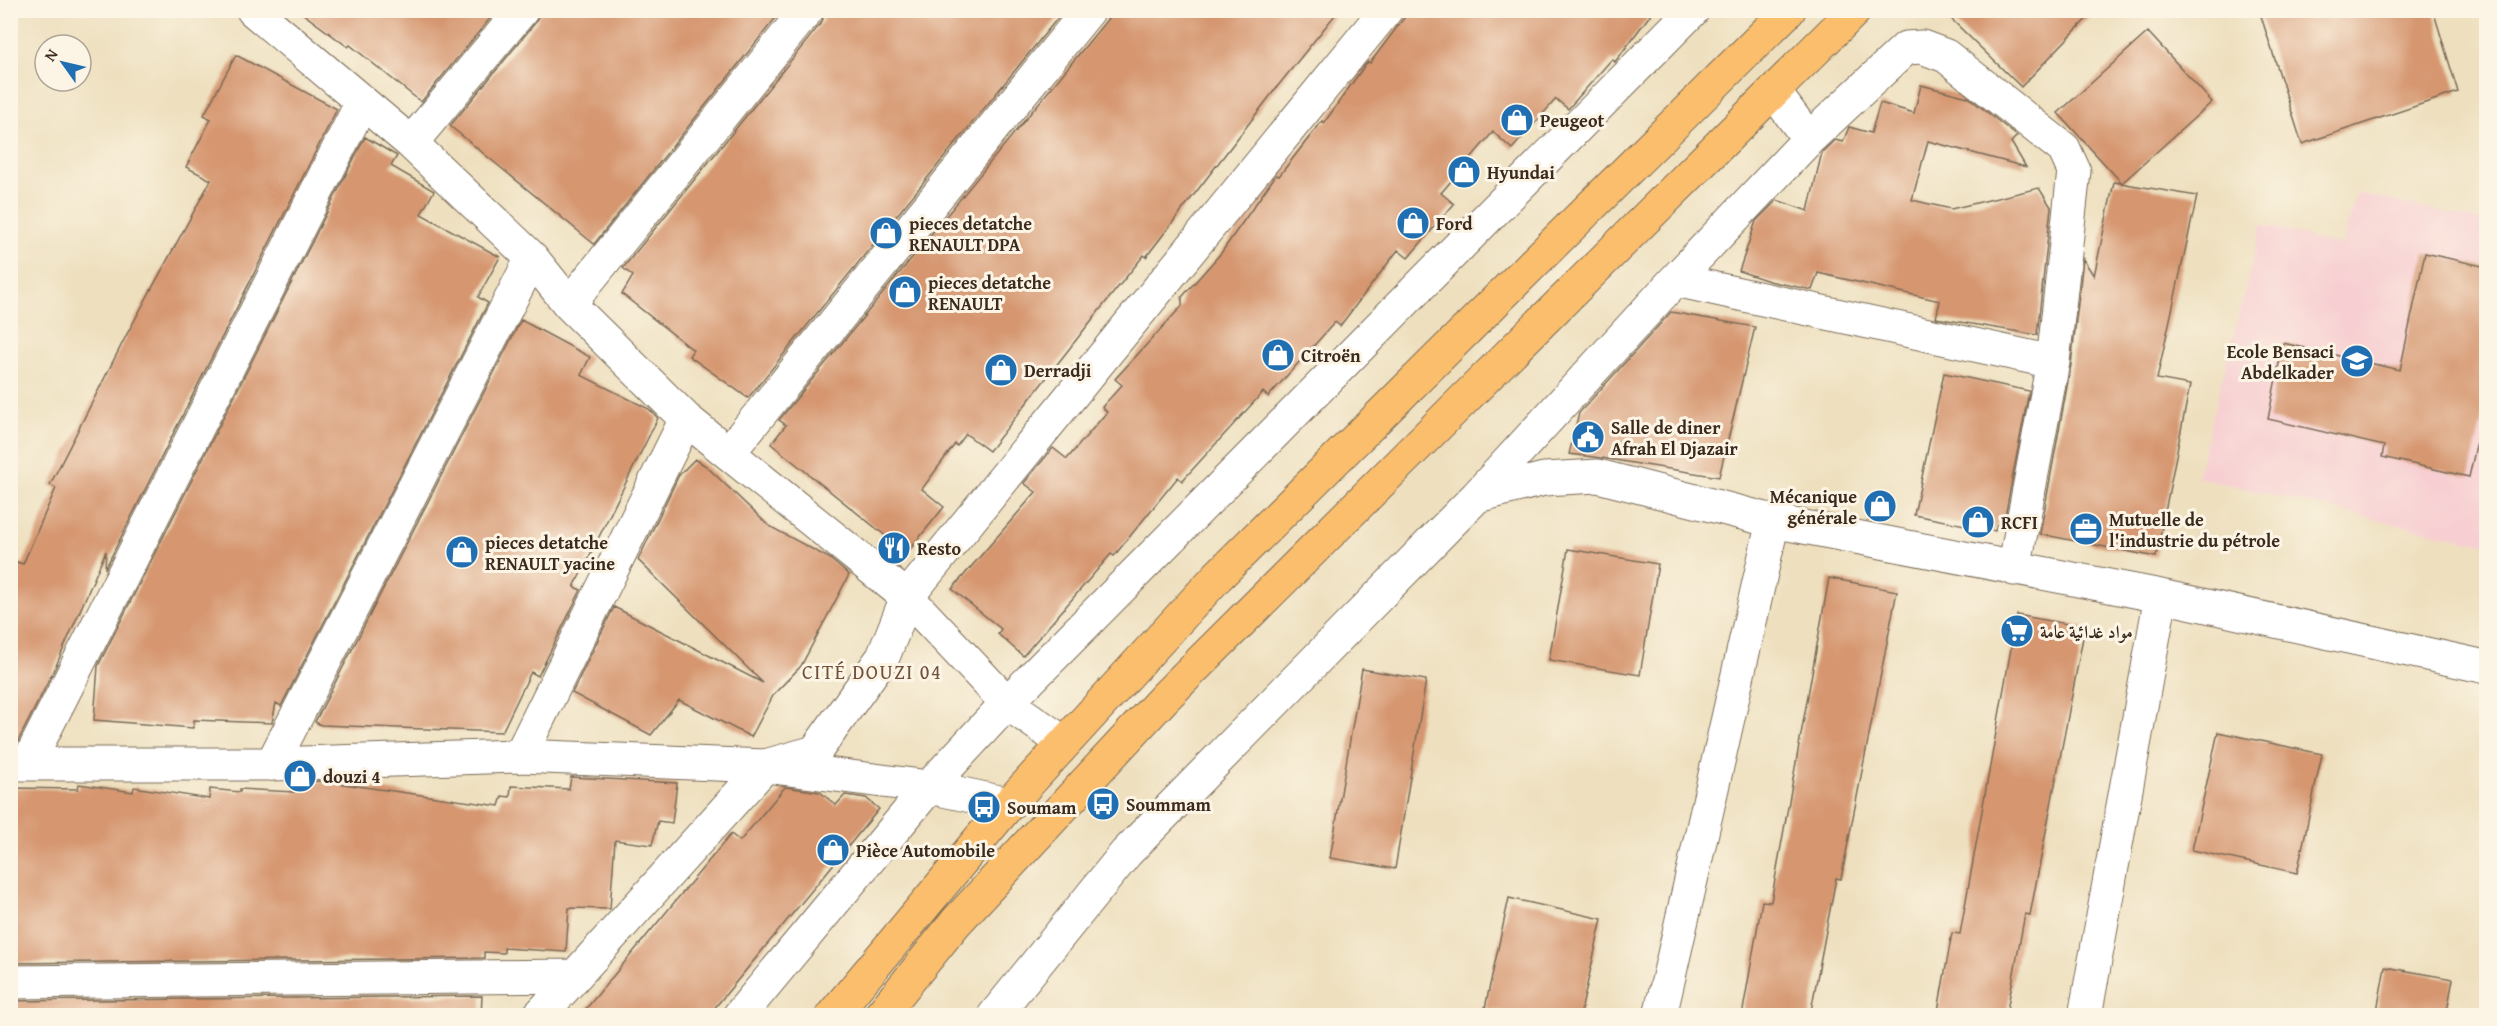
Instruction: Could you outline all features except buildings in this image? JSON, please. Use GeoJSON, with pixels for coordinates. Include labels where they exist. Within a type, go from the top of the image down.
{"type":"FeatureCollection","features":[{"type":"Feature","properties":{"kind":"highway"},"geometry":{"type":"LineString","coordinates":[[832,1016],[1009,804],[1218,576],[1789,10]]}},
{"type":"Feature","properties":{"kind":"highway"},"geometry":{"type":"LineString","coordinates":[[880,1016],[956,922],[1165,697],[1855,10]]}},
{"type":"Feature","properties":{"kind":"street"},"geometry":{"type":"LineString","coordinates":[[253,10],[411,143],[532,258],[568,304],[686,419],[907,597],[1007,703],[1065,743]]}},
{"type":"Feature","properties":{"kind":"street"},"geometry":{"type":"LineString","coordinates":[[411,143],[522,10]]}},
{"type":"Feature","properties":{"kind":"street"},"geometry":{"type":"LineString","coordinates":[[568,304],[807,10]]}},
{"type":"Feature","properties":{"kind":"street"},"geometry":{"type":"LineString","coordinates":[[729,452],[1089,10]]}},
{"type":"Feature","properties":{"kind":"street"},"geometry":{"type":"LineString","coordinates":[[539,1016],[572,976],[765,766],[815,752],[883,657],[907,597],[1386,10]]}},
{"type":"Feature","properties":{"kind":"street"},"geometry":{"type":"LineString","coordinates":[[739,1016],[929,787],[1007,703],[1694,10]]}},
{"type":"Feature","properties":{"kind":"street"},"geometry":{"type":"LineString","coordinates":[[994,1016],[1126,853],[1477,496],[1674,280],[1809,139],[1906,48],[1922,47],[1946,56],[2064,149],[2074,171],[2054,362],[2014,569]]}},
{"type":"Feature","properties":{"kind":"street"},"geometry":{"type":"LineString","coordinates":[[1774,92],[1809,139]]}},
{"type":"Feature","properties":{"kind":"street"},"geometry":{"type":"LineString","coordinates":[[362,102],[19,763],[272,764],[520,756],[765,766],[929,787],[1009,804]]}},
{"type":"Feature","properties":{"kind":"street"},"geometry":{"type":"LineString","coordinates":[[272,764],[532,258]]}},
{"type":"Feature","properties":{"kind":"street"},"geometry":{"type":"LineString","coordinates":[[1674,280],[2054,362]]}},
{"type":"Feature","properties":{"kind":"street"},"geometry":{"type":"LineString","coordinates":[[520,756],[686,419]]}},
{"type":"Feature","properties":{"kind":"street"},"geometry":{"type":"LineString","coordinates":[[1477,496],[1544,478],[1598,476],[1773,521],[2161,596],[2487,667]]}},
{"type":"Feature","properties":{"kind":"street"},"geometry":{"type":"LineString","coordinates":[[1660,1016],[1773,521]]}},
{"type":"Feature","properties":{"kind":"street"},"geometry":{"type":"LineString","coordinates":[[2085,1016],[2161,596]]}},
{"type":"Feature","properties":{"kind":"street"},"geometry":{"type":"LineString","coordinates":[[10,982],[572,976]]}},
{"type":"Feature","properties":{"kind":"shaded area","name":"Ecole Bensaci Abdelkader"},"geometry":{"type":"Polygon","coordinates":[[[2356,193],[2486,222],[2486,545],[2197,477],[2262,224],[2342,246],[2356,193]]]}},
{"type":"Feature","properties":{"kind":"place","name":"Peugeot"},"geometry":{"type":"Point","coordinates":[1517,120]}},
{"type":"Feature","properties":{"kind":"place","name":"Hyundai"},"geometry":{"type":"Point","coordinates":[1464,172]}},
{"type":"Feature","properties":{"kind":"place","name":"Ford"},"geometry":{"type":"Point","coordinates":[1413,223]}},
{"type":"Feature","properties":{"kind":"place","name":"pieces detatche RENAULT DPA"},"geometry":{"type":"Point","coordinates":[886,233]}},
{"type":"Feature","properties":{"kind":"place","name":"pieces detatche RENAULT"},"geometry":{"type":"Point","coordinates":[905,292]}},
{"type":"Feature","properties":{"kind":"place","name":"Citroën"},"geometry":{"type":"Point","coordinates":[1278,355]}},
{"type":"Feature","properties":{"kind":"place","name":"Ecole Bensaci Abdelkader"},"geometry":{"type":"Point","coordinates":[2357,361]}},
{"type":"Feature","properties":{"kind":"place","name":"Derradji"},"geometry":{"type":"Point","coordinates":[1001,370]}},
{"type":"Feature","properties":{"kind":"place","name":"Salle de diner Afrah El Djazair"},"geometry":{"type":"Point","coordinates":[1588,437]}},
{"type":"Feature","properties":{"kind":"place","name":"Mécanique générale"},"geometry":{"type":"Point","coordinates":[1880,506]}},
{"type":"Feature","properties":{"kind":"place","name":"RCFI"},"geometry":{"type":"Point","coordinates":[1978,522]}},
{"type":"Feature","properties":{"kind":"place","name":"Mutuelle de l'industrie du pétrole"},"geometry":{"type":"Point","coordinates":[2086,529]}},
{"type":"Feature","properties":{"kind":"place","name":"Resto"},"geometry":{"type":"Point","coordinates":[894,548]}},
{"type":"Feature","properties":{"kind":"place","name":"pieces detatche RENAULT yacine"},"geometry":{"type":"Point","coordinates":[462,552]}},
{"type":"Feature","properties":{"kind":"place","name":"مواد غدائية عامة"},"geometry":{"type":"Point","coordinates":[2017,631]}},
{"type":"Feature","properties":{"kind":"place","name":"douzi 4"},"geometry":{"type":"Point","coordinates":[300,776]}},
{"type":"Feature","properties":{"kind":"place","name":"Soummam"},"geometry":{"type":"Point","coordinates":[1103,804]}},
{"type":"Feature","properties":{"kind":"place","name":"Soumam"},"geometry":{"type":"Point","coordinates":[984,807]}},
{"type":"Feature","properties":{"kind":"place","name":"Pièce Automobile"},"geometry":{"type":"Point","coordinates":[833,850]}},
{"type":"Feature","properties":{"kind":"district","name":"CITÉ DOUZI 04"},"geometry":{"type":"Point","coordinates":[872,671]}}]}
